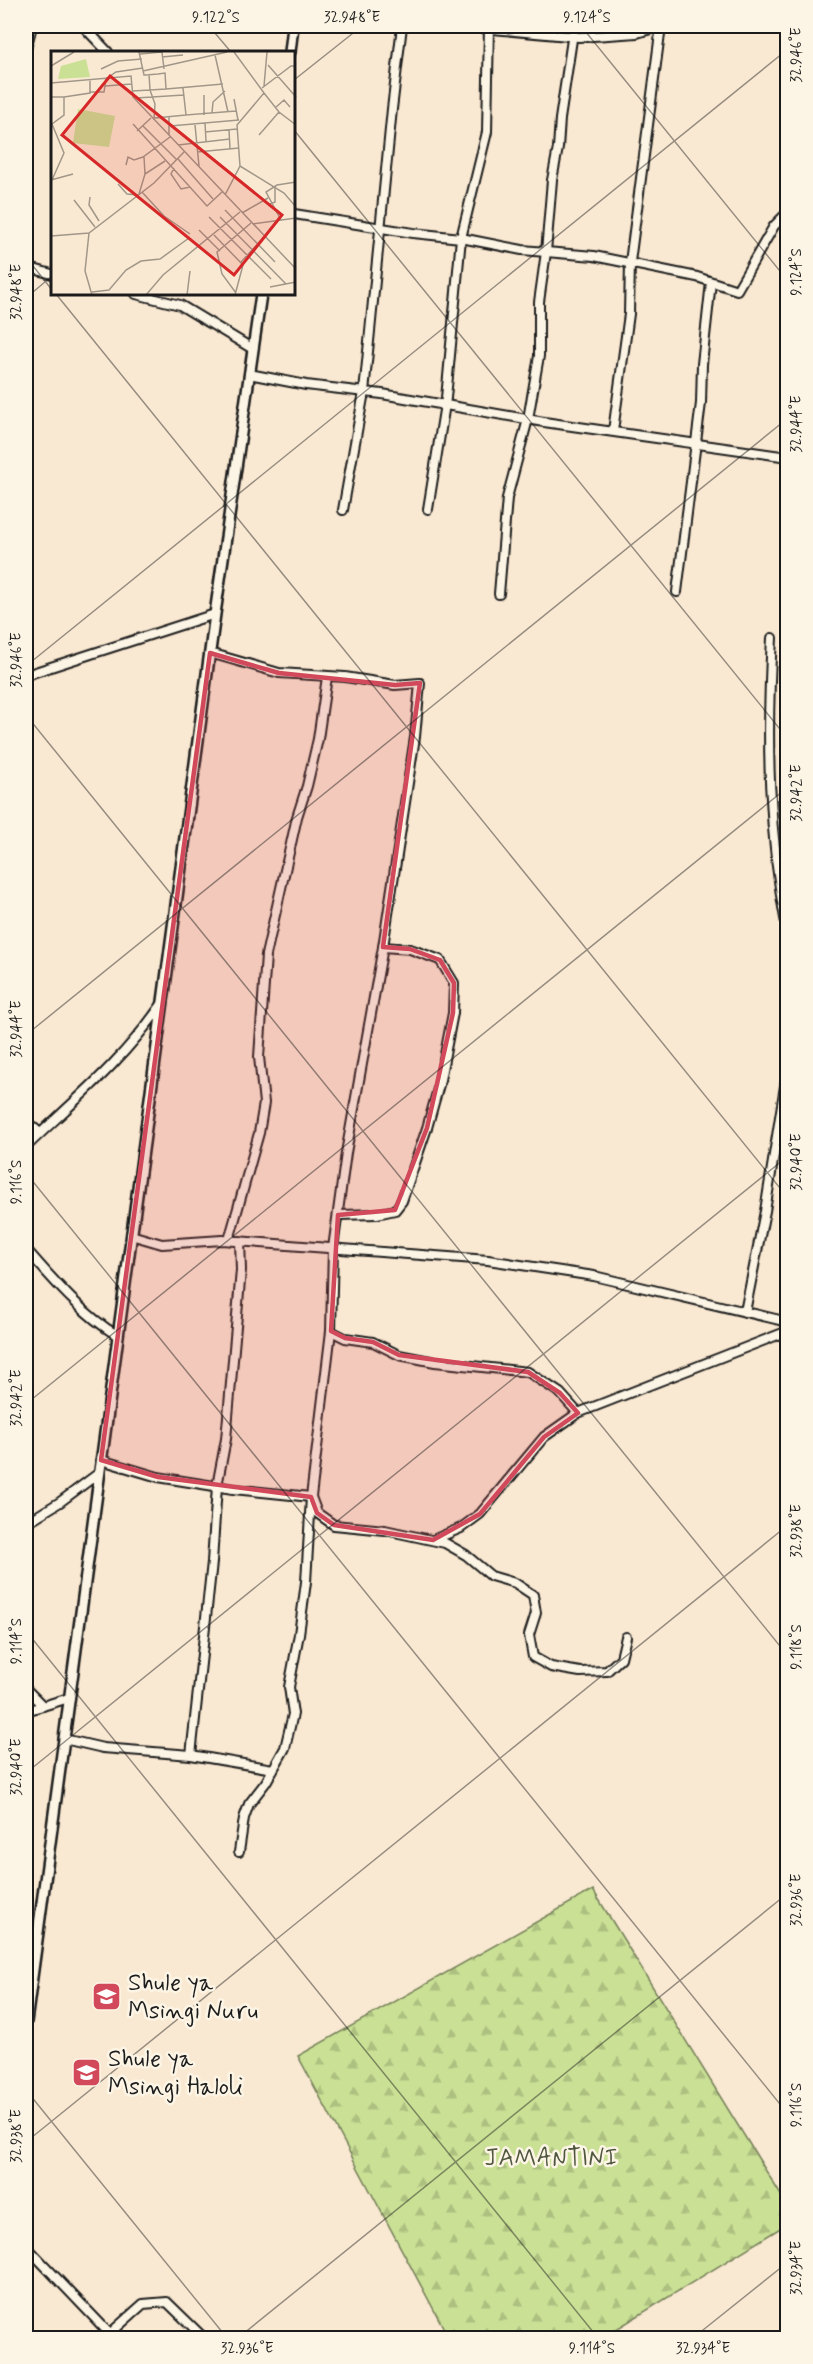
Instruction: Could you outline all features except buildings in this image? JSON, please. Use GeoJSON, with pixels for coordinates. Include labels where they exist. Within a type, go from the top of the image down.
{"type":"FeatureCollection","features":[{"type":"Feature","properties":{"kind":"street"},"geometry":{"type":"LineString","coordinates":[[26,49],[32,26]]}},
{"type":"Feature","properties":{"kind":"street"},"geometry":{"type":"LineString","coordinates":[[83,26],[107,51]]}},
{"type":"Feature","properties":{"kind":"street"},"geometry":{"type":"LineString","coordinates":[[290,51],[293,26]]}},
{"type":"Feature","properties":{"kind":"street"},"geometry":{"type":"LineString","coordinates":[[343,510],[364,393],[367,340],[402,26]]}},
{"type":"Feature","properties":{"kind":"street"},"geometry":{"type":"LineString","coordinates":[[459,26],[573,36],[637,33],[661,26],[630,262],[628,314],[613,431]]}},
{"type":"Feature","properties":{"kind":"street"},"geometry":{"type":"LineString","coordinates":[[499,594],[507,498],[528,419],[539,356],[539,302],[552,180],[574,26]]}},
{"type":"Feature","properties":{"kind":"street"},"geometry":{"type":"LineString","coordinates":[[428,509],[444,406],[461,238],[487,132],[489,27]]}},
{"type":"Feature","properties":{"kind":"street"},"geometry":{"type":"LineString","coordinates":[[296,214],[461,238],[522,250],[594,256],[630,262],[737,290],[774,226],[788,212]]}},
{"type":"Feature","properties":{"kind":"street"},"geometry":{"type":"LineString","coordinates":[[26,267],[51,274]]}},
{"type":"Feature","properties":{"kind":"street"},"geometry":{"type":"LineString","coordinates":[[677,592],[701,403],[702,363],[711,282]]}},
{"type":"Feature","properties":{"kind":"street"},"geometry":{"type":"LineString","coordinates":[[144,296],[180,305],[253,349]]}},
{"type":"Feature","properties":{"kind":"street"},"geometry":{"type":"LineString","coordinates":[[26,2022],[215,614],[261,296]]}},
{"type":"Feature","properties":{"kind":"street"},"geometry":{"type":"LineString","coordinates":[[249,374],[528,419],[788,456]]}},
{"type":"Feature","properties":{"kind":"street"},"geometry":{"type":"LineString","coordinates":[[26,675],[215,614]]}},
{"type":"Feature","properties":{"kind":"street"},"geometry":{"type":"LineString","coordinates":[[772,638],[768,761],[772,837],[788,935]]}},
{"type":"Feature","properties":{"kind":"street"},"geometry":{"type":"LineString","coordinates":[[210,653],[279,673],[345,677],[395,686],[420,684],[415,736],[383,947],[346,1152],[333,1248],[331,1331],[311,1497],[306,1582],[289,1687],[293,1714],[285,1748],[249,1804],[244,1818],[239,1852]]}},
{"type":"Feature","properties":{"kind":"street"},"geometry":{"type":"LineString","coordinates":[[229,1240],[259,1133],[264,1102],[259,1057],[266,955],[297,817],[318,739],[327,677]]}},
{"type":"Feature","properties":{"kind":"street"},"geometry":{"type":"LineString","coordinates":[[338,1215],[377,1214],[395,1210],[402,1201],[427,1128],[453,1013],[454,983],[440,960],[410,949],[383,947]]}},
{"type":"Feature","properties":{"kind":"street"},"geometry":{"type":"LineString","coordinates":[[26,1148],[99,1080],[143,1031],[163,1003]]}},
{"type":"Feature","properties":{"kind":"street"},"geometry":{"type":"LineString","coordinates":[[745,1312],[765,1211],[788,1067]]}},
{"type":"Feature","properties":{"kind":"street"},"geometry":{"type":"LineString","coordinates":[[26,1121],[40,1133]]}},
{"type":"Feature","properties":{"kind":"street"},"geometry":{"type":"LineString","coordinates":[[131,1235],[162,1244],[229,1240],[488,1260],[594,1276],[788,1322]]}},
{"type":"Feature","properties":{"kind":"street"},"geometry":{"type":"LineString","coordinates":[[191,1755],[212,1562],[217,1486],[227,1428],[241,1270],[240,1241]]}},
{"type":"Feature","properties":{"kind":"street"},"geometry":{"type":"LineString","coordinates":[[26,1250],[52,1280],[95,1322],[118,1336]]}},
{"type":"Feature","properties":{"kind":"street"},"geometry":{"type":"LineString","coordinates":[[331,1331],[345,1338],[373,1342],[399,1356],[528,1372],[560,1393],[578,1413]]}},
{"type":"Feature","properties":{"kind":"street"},"geometry":{"type":"LineString","coordinates":[[433,1540],[460,1528],[480,1514],[544,1437],[578,1413],[788,1331]]}},
{"type":"Feature","properties":{"kind":"street"},"geometry":{"type":"LineString","coordinates":[[101,1460],[158,1477],[311,1497]]}},
{"type":"Feature","properties":{"kind":"street"},"geometry":{"type":"LineString","coordinates":[[26,1523],[60,1502],[99,1473]]}},
{"type":"Feature","properties":{"kind":"street"},"geometry":{"type":"LineString","coordinates":[[311,1497],[316,1513],[334,1525],[385,1530],[445,1543],[466,1555],[491,1576],[515,1583],[533,1595],[536,1613],[529,1635],[533,1657],[550,1667],[580,1672],[606,1671],[621,1658],[626,1636]]}},
{"type":"Feature","properties":{"kind":"street"},"geometry":{"type":"LineString","coordinates":[[26,1689],[43,1706]]}},
{"type":"Feature","properties":{"kind":"street"},"geometry":{"type":"LineString","coordinates":[[26,1711],[69,1698]]}},
{"type":"Feature","properties":{"kind":"street"},"geometry":{"type":"LineString","coordinates":[[64,1739],[103,1748],[191,1755],[273,1769]]}},
{"type":"Feature","properties":{"kind":"street"},"geometry":{"type":"LineString","coordinates":[[26,2246],[107,2336],[143,2304],[167,2302],[204,2338]]}},
{"type":"Feature","properties":{"kind":"highlighted area"},"geometry":{"type":"Polygon","coordinates":[[[210,653],[279,673],[395,685],[420,683],[383,947],[410,949],[440,960],[454,983],[453,1013],[427,1128],[395,1210],[338,1215],[331,1331],[345,1338],[373,1342],[399,1355],[528,1372],[560,1393],[578,1413],[544,1437],[480,1514],[433,1540],[334,1525],[317,1513],[311,1497],[158,1477],[101,1460],[210,653]]]}},
{"type":"Feature","properties":{"kind":"green space","name":"JAMANTINI"},"geometry":{"type":"Polygon","coordinates":[[[593,1890],[787,2205],[787,2224],[602,2338],[449,2338],[298,2056],[593,1890]]]}},
{"type":"Feature","properties":{"kind":"place","name":"Shule ya Msingi Nuru"},"geometry":{"type":"Point","coordinates":[107,1996]}},
{"type":"Feature","properties":{"kind":"place","name":"Shule ya Msingi Haloli"},"geometry":{"type":"Point","coordinates":[87,2072]}}]}
